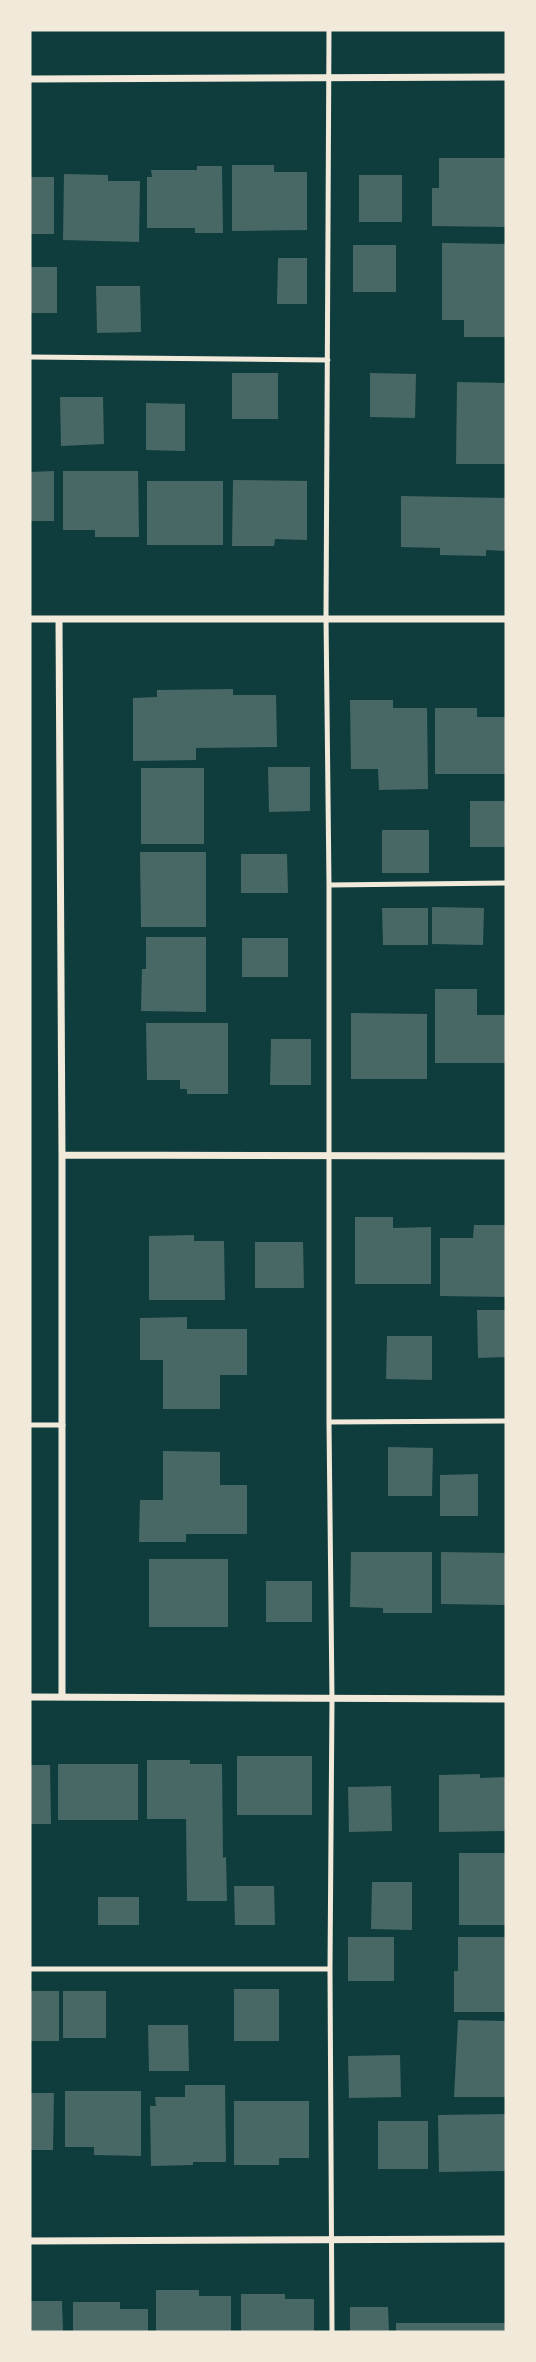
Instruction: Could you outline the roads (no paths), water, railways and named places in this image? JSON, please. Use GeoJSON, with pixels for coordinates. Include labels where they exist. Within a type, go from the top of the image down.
{"type":"FeatureCollection","features":[{"type":"Feature","properties":{"kind":"street"},"geometry":{"type":"LineString","coordinates":[[30,79],[506,77]]}},
{"type":"Feature","properties":{"kind":"street"},"geometry":{"type":"LineString","coordinates":[[30,619],[506,619]]}},
{"type":"Feature","properties":{"kind":"street"},"geometry":{"type":"LineString","coordinates":[[58,619],[62,1697]]}},
{"type":"Feature","properties":{"kind":"street"},"geometry":{"type":"LineString","coordinates":[[62,1155],[506,1156]]}},
{"type":"Feature","properties":{"kind":"street"},"geometry":{"type":"LineString","coordinates":[[30,1697],[506,1699]]}},
{"type":"Feature","properties":{"kind":"street"},"geometry":{"type":"LineString","coordinates":[[30,2241],[506,2239]]}},
{"type":"Feature","properties":{"kind":"lane"},"geometry":{"type":"LineString","coordinates":[[329,30],[326,617],[332,1699],[332,2332]]}},
{"type":"Feature","properties":{"kind":"lane"},"geometry":{"type":"LineString","coordinates":[[30,357],[328,360]]}},
{"type":"Feature","properties":{"kind":"lane"},"geometry":{"type":"LineString","coordinates":[[329,885],[506,883]]}},
{"type":"Feature","properties":{"kind":"lane"},"geometry":{"type":"LineString","coordinates":[[329,1422],[506,1421]]}},
{"type":"Feature","properties":{"kind":"lane"},"geometry":{"type":"LineString","coordinates":[[30,1425],[63,1425]]}},
{"type":"Feature","properties":{"kind":"lane"},"geometry":{"type":"LineString","coordinates":[[30,1969],[330,1969]]}}]}
